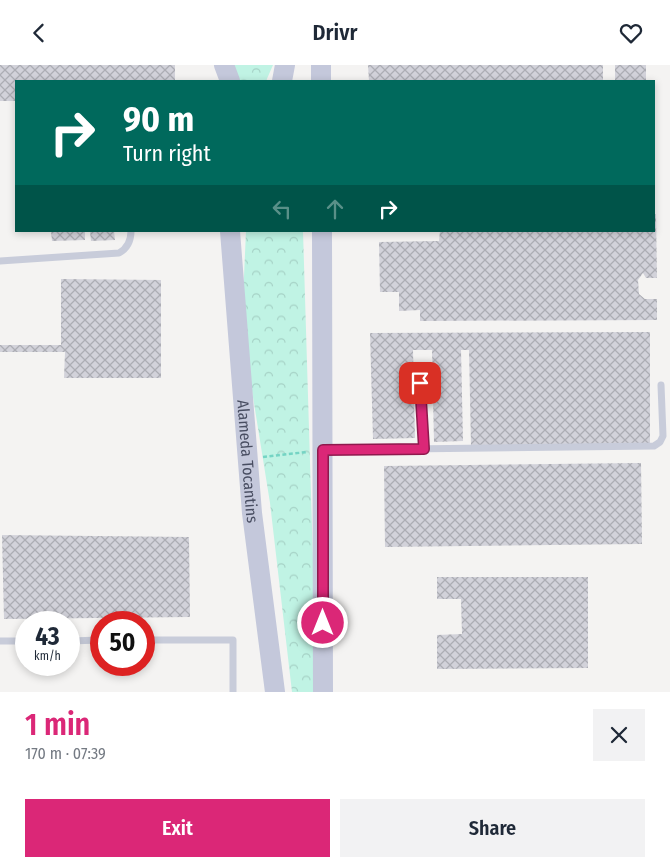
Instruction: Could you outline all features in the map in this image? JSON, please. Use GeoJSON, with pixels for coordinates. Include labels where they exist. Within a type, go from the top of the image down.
{"type":"FeatureCollection","features":[{"type":"Feature","properties":{"kind":"main road"},"geometry":{"type":"LineString","coordinates":[[218,65],[220,80]]}},
{"type":"Feature","properties":{"kind":"main road"},"geometry":{"type":"LineString","coordinates":[[224,65],[230,80]]}},
{"type":"Feature","properties":{"kind":"main road"},"geometry":{"type":"LineString","coordinates":[[282,80],[285,65]]}},
{"type":"Feature","properties":{"kind":"main road"},"geometry":{"type":"LineString","coordinates":[[321,65],[321,80]]}},
{"type":"Feature","properties":{"kind":"main road","name":"Alameda Tocantins"},"geometry":{"type":"LineString","coordinates":[[230,232],[252,513],[275,692]]}},
{"type":"Feature","properties":{"kind":"main road"},"geometry":{"type":"LineString","coordinates":[[322,232],[324,692]]}},
{"type":"Feature","properties":{"kind":"lane"},"geometry":{"type":"LineString","coordinates":[[0,261],[119,253],[126,249],[131,232]]}},
{"type":"Feature","properties":{"kind":"lane"},"geometry":{"type":"LineString","coordinates":[[420,383],[424,449]]}},
{"type":"Feature","properties":{"kind":"lane"},"geometry":{"type":"LineString","coordinates":[[323,450],[654,446],[660,442],[663,436],[661,385]]}},
{"type":"Feature","properties":{"kind":"lane"},"geometry":{"type":"LineString","coordinates":[[155,640],[233,640],[234,692]]}},
{"type":"Feature","properties":{"kind":"lane"},"geometry":{"type":"LineString","coordinates":[[0,641],[15,641]]}},
{"type":"Feature","properties":{"kind":"path"},"geometry":{"type":"LineString","coordinates":[[267,457],[323,450]]}},
{"type":"Feature","properties":{"kind":"green space"},"geometry":{"type":"Polygon","coordinates":[[[233,65],[273,65],[266,80],[238,80],[233,65]]]}},
{"type":"Feature","properties":{"kind":"green space"},"geometry":{"type":"Polygon","coordinates":[[[246,232],[303,232],[317,692],[292,692],[270,503],[248,366],[243,299],[246,232]]]}},
{"type":"Feature","properties":{"kind":"building"},"geometry":{"type":"Polygon","coordinates":[[[0,65],[175,65],[175,80],[15,80],[15,101],[0,101],[0,65]]]}},
{"type":"Feature","properties":{"kind":"building"},"geometry":{"type":"Polygon","coordinates":[[[368,65],[603,65],[603,80],[369,80],[368,65]]]}},
{"type":"Feature","properties":{"kind":"building"},"geometry":{"type":"Polygon","coordinates":[[[615,65],[646,65],[646,80],[615,80],[615,65]]]}},
{"type":"Feature","properties":{"kind":"building"},"geometry":{"type":"Polygon","coordinates":[[[656,214],[657,278],[646,278],[643,273],[638,280],[639,294],[645,299],[657,299],[657,320],[420,321],[420,310],[399,311],[399,292],[380,292],[379,242],[439,241],[440,232],[655,232],[656,214]]]}},
{"type":"Feature","properties":{"kind":"building"},"geometry":{"type":"Polygon","coordinates":[[[51,232],[85,232],[85,240],[52,241],[51,232]]]}},
{"type":"Feature","properties":{"kind":"building"},"geometry":{"type":"Polygon","coordinates":[[[90,232],[114,232],[115,240],[91,241],[90,232]]]}},
{"type":"Feature","properties":{"kind":"building"},"geometry":{"type":"Polygon","coordinates":[[[61,279],[161,280],[161,378],[64,378],[65,352],[0,352],[0,345],[61,345],[61,279]]]}},
{"type":"Feature","properties":{"kind":"building"},"geometry":{"type":"Polygon","coordinates":[[[650,332],[650,443],[471,447],[469,350],[461,350],[463,441],[434,442],[432,350],[413,350],[415,438],[373,439],[370,333],[650,332]]]}},
{"type":"Feature","properties":{"kind":"building"},"geometry":{"type":"Polygon","coordinates":[[[641,463],[642,544],[385,547],[384,466],[641,463]]]}},
{"type":"Feature","properties":{"kind":"building"},"geometry":{"type":"Polygon","coordinates":[[[2,535],[189,537],[190,617],[155,617],[155,611],[90,611],[90,618],[80,618],[80,611],[15,611],[15,619],[4,619],[2,535]]]}},
{"type":"Feature","properties":{"kind":"building"},"geometry":{"type":"Polygon","coordinates":[[[437,577],[588,577],[588,668],[437,669],[437,635],[462,634],[461,599],[437,599],[437,577]]]}},
{"type":"Feature","properties":{"kind":"route"},"geometry":{"type":"LineString","coordinates":[[323,623],[323,450],[424,449],[420,383]]}}]}
